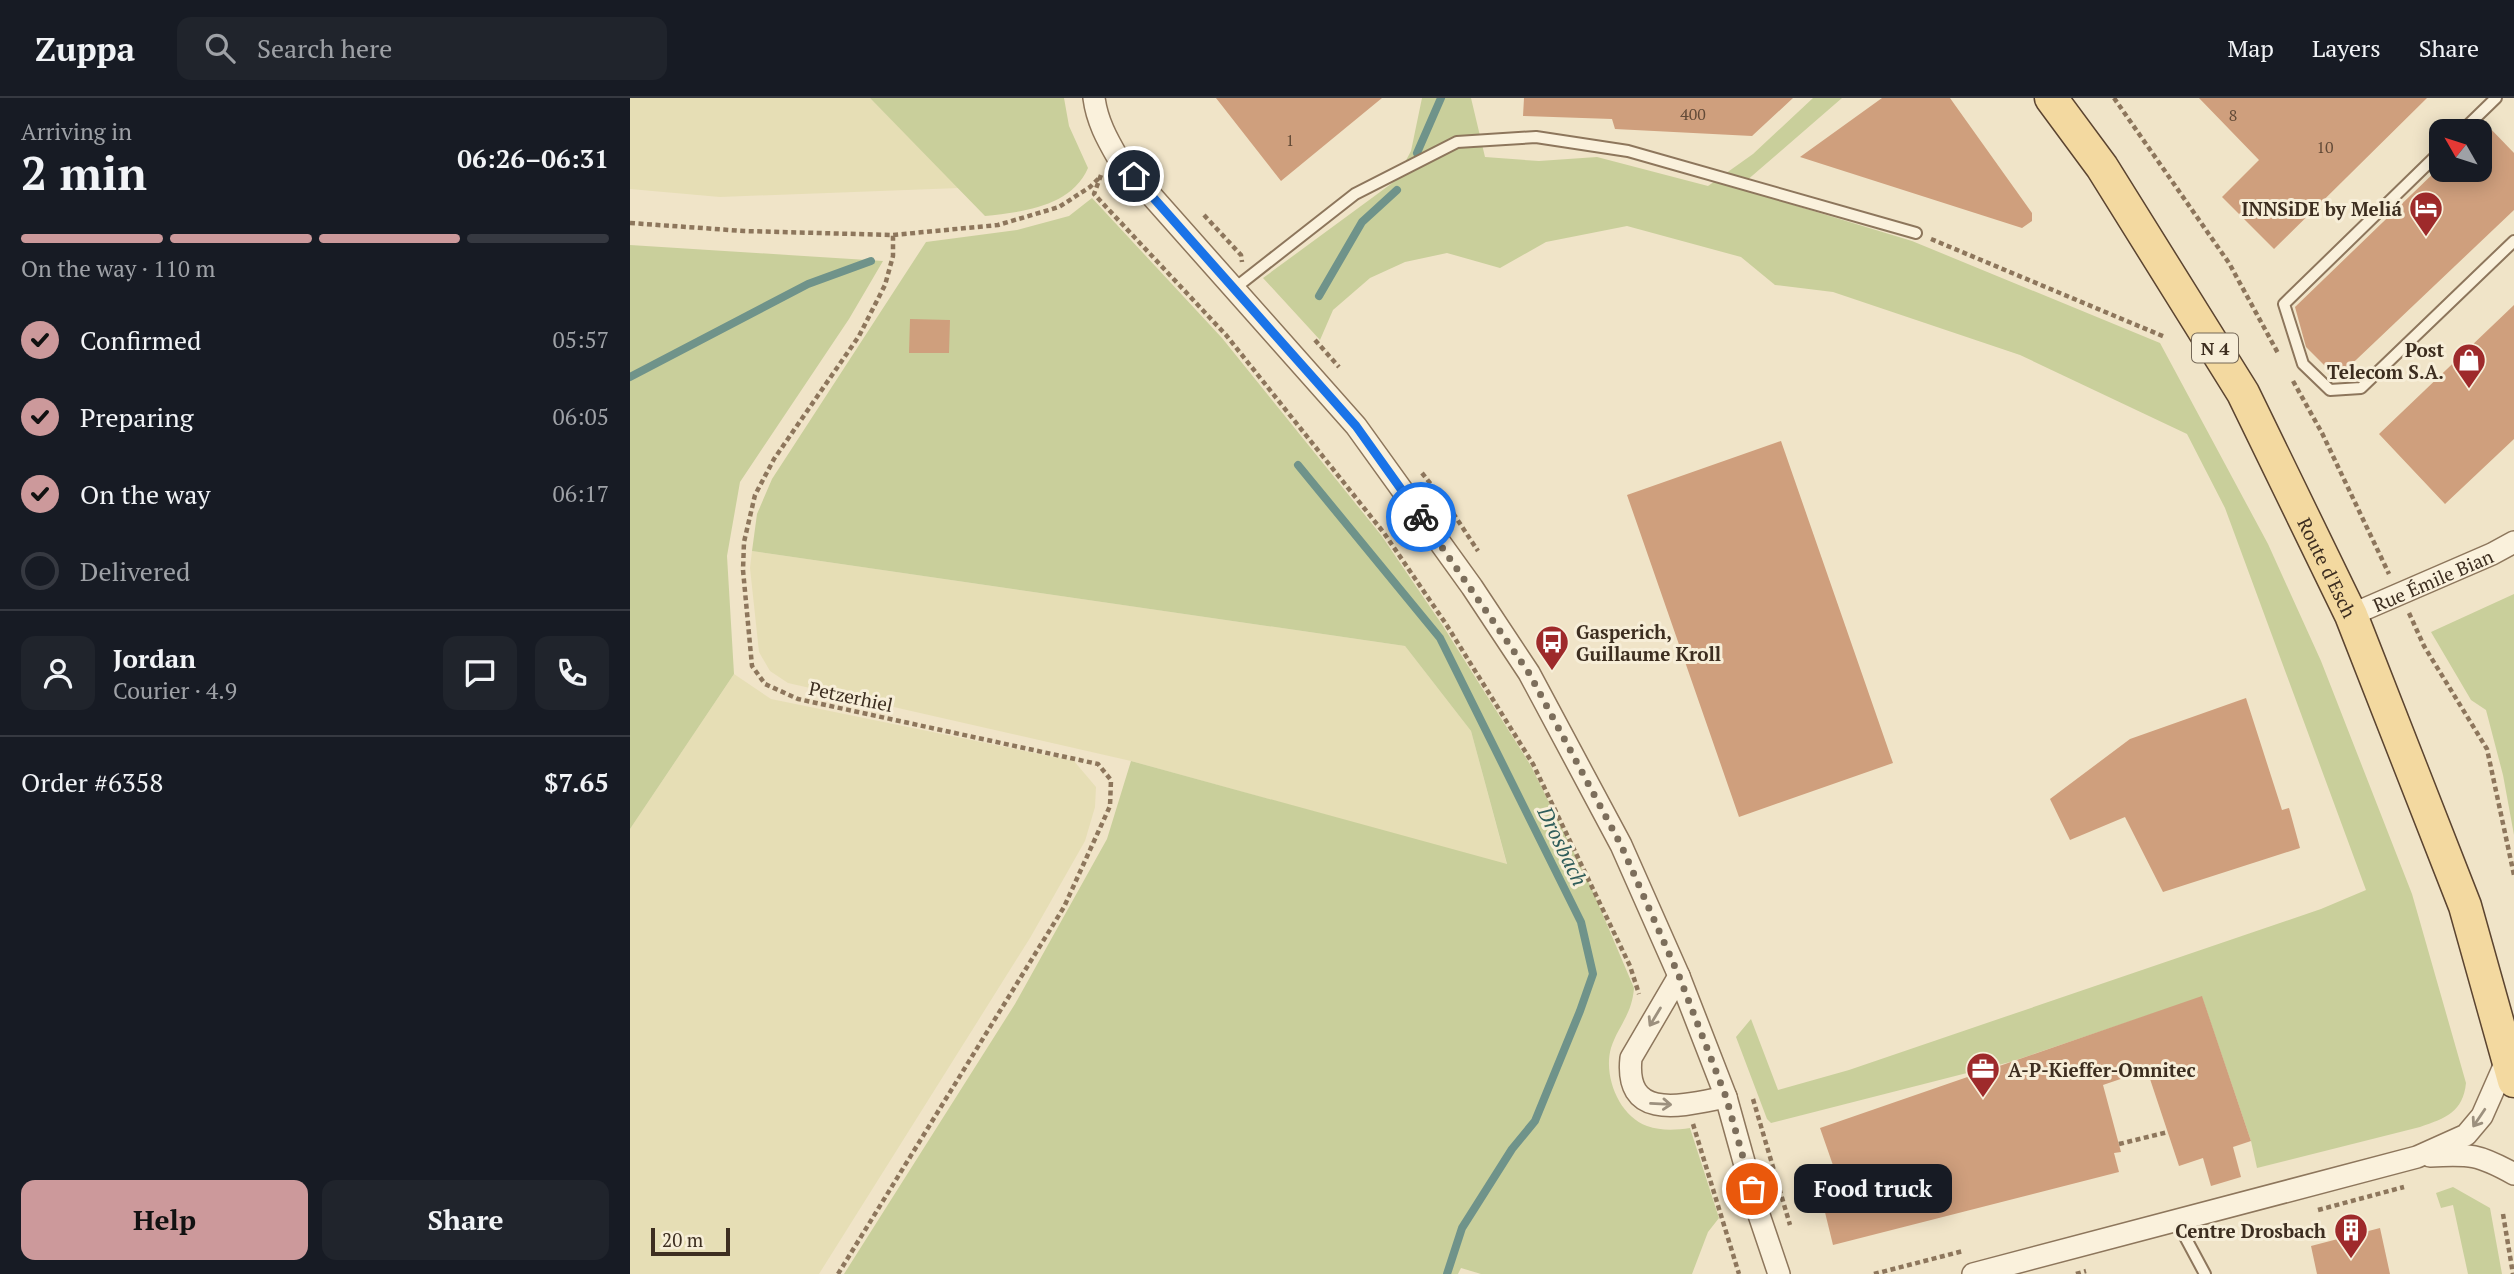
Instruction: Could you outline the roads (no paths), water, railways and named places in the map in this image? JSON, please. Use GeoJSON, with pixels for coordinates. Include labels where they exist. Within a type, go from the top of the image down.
{"type":"FeatureCollection","features":[{"type":"Feature","properties":{"kind":"main road","name":"Route d'Esch"},"geometry":{"type":"LineString","coordinates":[[2051,98],[2102,167],[2243,393],[2351,615],[2465,906],[2511,1069]]}},
{"type":"Feature","properties":{"kind":"street"},"geometry":{"type":"LineString","coordinates":[[1094,98],[1096,113],[1118,158],[1356,426],[1472,587],[1529,673],[1621,845],[1679,976],[1726,1097],[1758,1212],[1779,1274]]}},
{"type":"Feature","properties":{"kind":"street","name":"Rue Émile Bian"},"geometry":{"type":"LineString","coordinates":[[2351,615],[2514,542]]}},
{"type":"Feature","properties":{"kind":"street"},"geometry":{"type":"LineString","coordinates":[[1679,976],[1631,1058],[1629,1073],[1632,1086],[1641,1098],[1653,1105],[1690,1104],[1726,1097]]}},
{"type":"Feature","properties":{"kind":"street"},"geometry":{"type":"LineString","coordinates":[[1973,1274],[2417,1157],[2466,1135],[2482,1116],[2511,1069]]}},
{"type":"Feature","properties":{"kind":"street"},"geometry":{"type":"LineString","coordinates":[[2417,1157],[2469,1154],[2491,1161],[2514,1174]]}},
{"type":"Feature","properties":{"kind":"lane"},"geometry":{"type":"LineString","coordinates":[[2474,119],[2496,98]]}},
{"type":"Feature","properties":{"kind":"lane"},"geometry":{"type":"LineString","coordinates":[[1235,288],[1355,194],[1457,142],[1536,137],[1628,151],[1916,233]]}},
{"type":"Feature","properties":{"kind":"lane"},"geometry":{"type":"LineString","coordinates":[[2429,163],[2284,304],[2303,364],[2330,390],[2361,388],[2514,240]]}},
{"type":"Feature","properties":{"kind":"lane"},"geometry":{"type":"LineString","coordinates":[[2176,1220],[2205,1274]]}},
{"type":"Feature","properties":{"kind":"waterway","name":"Drosbach"},"geometry":{"type":"LineString","coordinates":[[1417,153],[1441,98]]}},
{"type":"Feature","properties":{"kind":"waterway","name":"Drosbach"},"geometry":{"type":"LineString","coordinates":[[1319,296],[1362,222],[1397,190]]}},
{"type":"Feature","properties":{"kind":"waterway"},"geometry":{"type":"LineString","coordinates":[[630,377],[808,284],[871,261]]}},
{"type":"Feature","properties":{"kind":"waterway","name":"Drosbach"},"geometry":{"type":"LineString","coordinates":[[1298,465],[1440,638],[1581,922],[1593,974],[1535,1121],[1512,1149],[1462,1228],[1447,1274]]}},
{"type":"Feature","properties":{"kind":"place","name":"INNSiDE by Meliá"},"geometry":{"type":"Point","coordinates":[2426,238]}},
{"type":"Feature","properties":{"kind":"place","name":"Post Telecom S.A."},"geometry":{"type":"Point","coordinates":[2469,390]}},
{"type":"Feature","properties":{"kind":"place","name":"Gasperich, Guillaume Kroll"},"geometry":{"type":"Point","coordinates":[1552,672]}},
{"type":"Feature","properties":{"kind":"place","name":"A-P-Kieffer-Omnitec"},"geometry":{"type":"Point","coordinates":[1983,1099]}},
{"type":"Feature","properties":{"kind":"place","name":"Food truck"},"geometry":{"type":"Point","coordinates":[1752,1189]}},
{"type":"Feature","properties":{"kind":"place","name":"Centre Drosbach"},"geometry":{"type":"Point","coordinates":[2351,1260]}}]}
